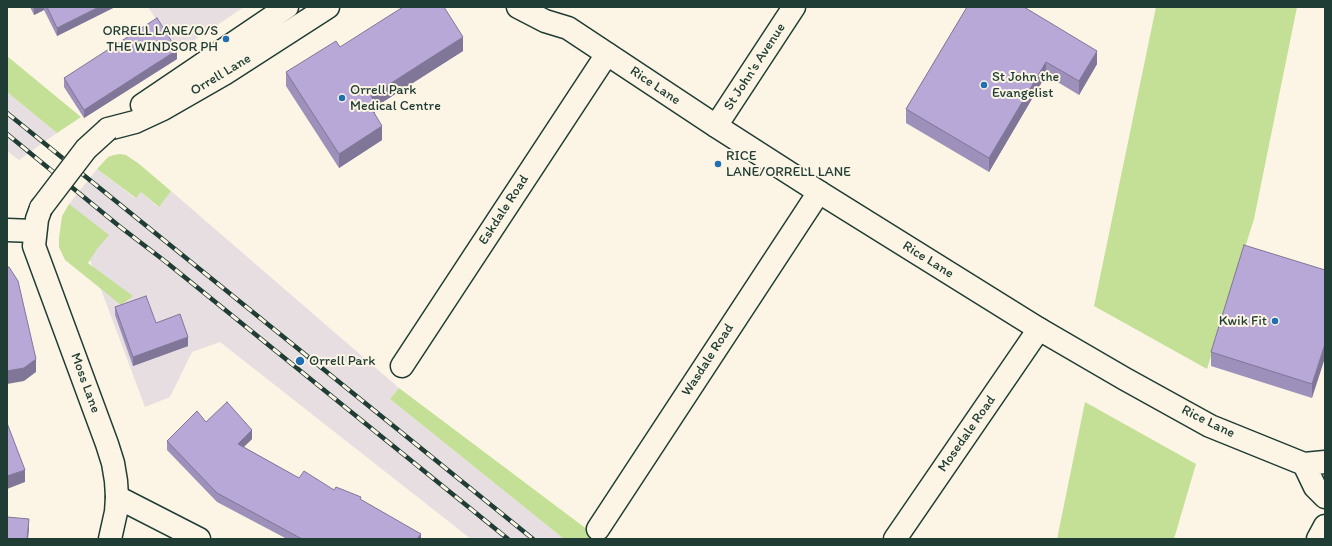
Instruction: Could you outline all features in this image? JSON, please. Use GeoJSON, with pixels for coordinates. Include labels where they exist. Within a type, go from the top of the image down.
{"type":"FeatureCollection","features":[{"type":"Feature","properties":{"kind":"main road","name":"Orrell Lane"},"geometry":{"type":"LineString","coordinates":[[34,231],[41,208],[86,149],[108,129],[287,7]]}},
{"type":"Feature","properties":{"kind":"main road","name":"Orrell Lane"},"geometry":{"type":"LineString","coordinates":[[108,129],[135,122],[163,109],[224,74],[328,7]]}},
{"type":"Feature","properties":{"kind":"main road","name":"Rice Lane"},"geometry":{"type":"LineString","coordinates":[[518,7],[545,21],[568,28],[819,192],[1040,329],[1210,426],[1304,464],[1325,462]]}},
{"type":"Feature","properties":{"kind":"main road","name":"Rice Lane"},"geometry":{"type":"LineString","coordinates":[[551,7],[568,28]]}},
{"type":"Feature","properties":{"kind":"main road","name":"St John's Avenue"},"geometry":{"type":"LineString","coordinates":[[716,126],[794,7]]}},
{"type":"Feature","properties":{"kind":"main road","name":"Eskdale Road"},"geometry":{"type":"LineString","coordinates":[[402,366],[607,54]]}},
{"type":"Feature","properties":{"kind":"main road","name":"Wasdale Road"},"geometry":{"type":"LineString","coordinates":[[598,529],[819,192]]}},
{"type":"Feature","properties":{"kind":"main road"},"geometry":{"type":"LineString","coordinates":[[7,230],[34,231]]}},
{"type":"Feature","properties":{"kind":"main road","name":"Moss Lane"},"geometry":{"type":"LineString","coordinates":[[34,231],[34,246],[40,266],[108,444],[116,481],[117,497],[116,512],[110,539]]}},
{"type":"Feature","properties":{"kind":"main road","name":"Mosedale Road"},"geometry":{"type":"LineString","coordinates":[[894,539],[1040,329]]}},
{"type":"Feature","properties":{"kind":"main road"},"geometry":{"type":"LineString","coordinates":[[1304,464],[1315,487],[1325,497]]}},
{"type":"Feature","properties":{"kind":"main road"},"geometry":{"type":"LineString","coordinates":[[117,497],[199,539]]}},
{"type":"Feature","properties":{"kind":"main road"},"geometry":{"type":"LineString","coordinates":[[1318,539],[1325,526]]}},
{"type":"Feature","properties":{"kind":"shaded area"},"geometry":{"type":"Polygon","coordinates":[[[148,7],[244,7],[177,52],[148,7]]]}},
{"type":"Feature","properties":{"kind":"shaded area"},"geometry":{"type":"Polygon","coordinates":[[[7,92],[57,133],[19,160],[7,151],[7,92]]]}},
{"type":"Feature","properties":{"kind":"shaded area"},"geometry":{"type":"Polygon","coordinates":[[[97,169],[135,198],[141,192],[158,207],[171,191],[399,388],[390,399],[564,539],[471,539],[220,342],[192,352],[170,397],[145,407],[69,204],[97,169]]]}},
{"type":"Feature","properties":{"kind":"green space"},"geometry":{"type":"Polygon","coordinates":[[[1156,7],[1297,7],[1254,219],[1207,369],[1094,306],[1156,7]]]}},
{"type":"Feature","properties":{"kind":"green space"},"geometry":{"type":"Polygon","coordinates":[[[7,56],[81,117],[57,133],[7,92],[7,56]]]}},
{"type":"Feature","properties":{"kind":"green space"},"geometry":{"type":"Polygon","coordinates":[[[120,154],[126,155],[138,163],[171,191],[159,207],[141,192],[136,198],[97,169],[108,157],[120,154]]]}},
{"type":"Feature","properties":{"kind":"green space"},"geometry":{"type":"Polygon","coordinates":[[[69,204],[109,235],[88,263],[133,296],[121,305],[65,260],[59,247],[59,238],[62,216],[69,204]]]}},
{"type":"Feature","properties":{"kind":"green space"},"geometry":{"type":"Polygon","coordinates":[[[399,388],[600,539],[564,539],[390,399],[399,388]]]}},
{"type":"Feature","properties":{"kind":"green space"},"geometry":{"type":"Polygon","coordinates":[[[1085,402],[1196,464],[1174,539],[1057,539],[1085,402]]]}},
{"type":"Feature","properties":{"kind":"building"},"geometry":{"type":"Polygon","coordinates":[[[47,7],[99,7],[57,28],[47,7]]]}},
{"type":"Feature","properties":{"kind":"building","name":"Orrell Park Medical Centre"},"geometry":{"type":"Polygon","coordinates":[[[403,7],[444,7],[463,37],[371,96],[375,103],[370,106],[382,126],[339,154],[286,72],[336,41],[340,47],[403,7]]]}},
{"type":"Feature","properties":{"kind":"building","name":"St John the Evangelist"},"geometry":{"type":"Polygon","coordinates":[[[967,7],[1024,7],[1097,51],[1079,81],[1046,62],[989,158],[906,109],[967,7]]]}},
{"type":"Feature","properties":{"kind":"building"},"geometry":{"type":"Polygon","coordinates":[[[157,18],[177,50],[84,110],[64,78],[157,18]]]}},
{"type":"Feature","properties":{"kind":"building","name":"Kwik Fit"},"geometry":{"type":"Polygon","coordinates":[[[1244,245],[1325,270],[1325,344],[1312,384],[1211,352],[1244,245]]]}},
{"type":"Feature","properties":{"kind":"building"},"geometry":{"type":"Polygon","coordinates":[[[7,267],[9,267],[18,281],[36,359],[24,368],[7,371],[7,267]]]}},
{"type":"Feature","properties":{"kind":"building"},"geometry":{"type":"Polygon","coordinates":[[[146,296],[156,323],[180,314],[188,337],[133,357],[115,307],[146,296]]]}},
{"type":"Feature","properties":{"kind":"building"},"geometry":{"type":"Polygon","coordinates":[[[227,402],[252,430],[238,444],[299,478],[304,471],[334,490],[336,487],[361,497],[360,499],[421,534],[417,539],[302,539],[217,493],[167,441],[197,411],[206,422],[227,402]]]}},
{"type":"Feature","properties":{"kind":"building"},"geometry":{"type":"Polygon","coordinates":[[[7,423],[25,470],[7,476],[7,423]]]}},
{"type":"Feature","properties":{"kind":"building"},"geometry":{"type":"Polygon","coordinates":[[[7,517],[29,519],[27,539],[7,539],[7,517]]]}},
{"type":"Feature","properties":{"kind":"railway"},"geometry":{"type":"LineString","coordinates":[[7,113],[533,539]]}},
{"type":"Feature","properties":{"kind":"railway"},"geometry":{"type":"LineString","coordinates":[[7,134],[508,539]]}},
{"type":"Feature","properties":{"kind":"place","name":"ORRELL LANE/O/S THE WINDSOR PH"},"geometry":{"type":"Point","coordinates":[226,39]}},
{"type":"Feature","properties":{"kind":"place","name":"St John the Evangelist"},"geometry":{"type":"Point","coordinates":[984,85]}},
{"type":"Feature","properties":{"kind":"place","name":"Orrell Park Medical Centre"},"geometry":{"type":"Point","coordinates":[342,98]}},
{"type":"Feature","properties":{"kind":"place","name":"RICE LANE/ORRELL LANE"},"geometry":{"type":"Point","coordinates":[718,164]}},
{"type":"Feature","properties":{"kind":"place","name":"Kwik Fit"},"geometry":{"type":"Point","coordinates":[1275,321]}},
{"type":"Feature","properties":{"kind":"place","name":"Orrell Park"},"geometry":{"type":"Point","coordinates":[300,361]}}]}
